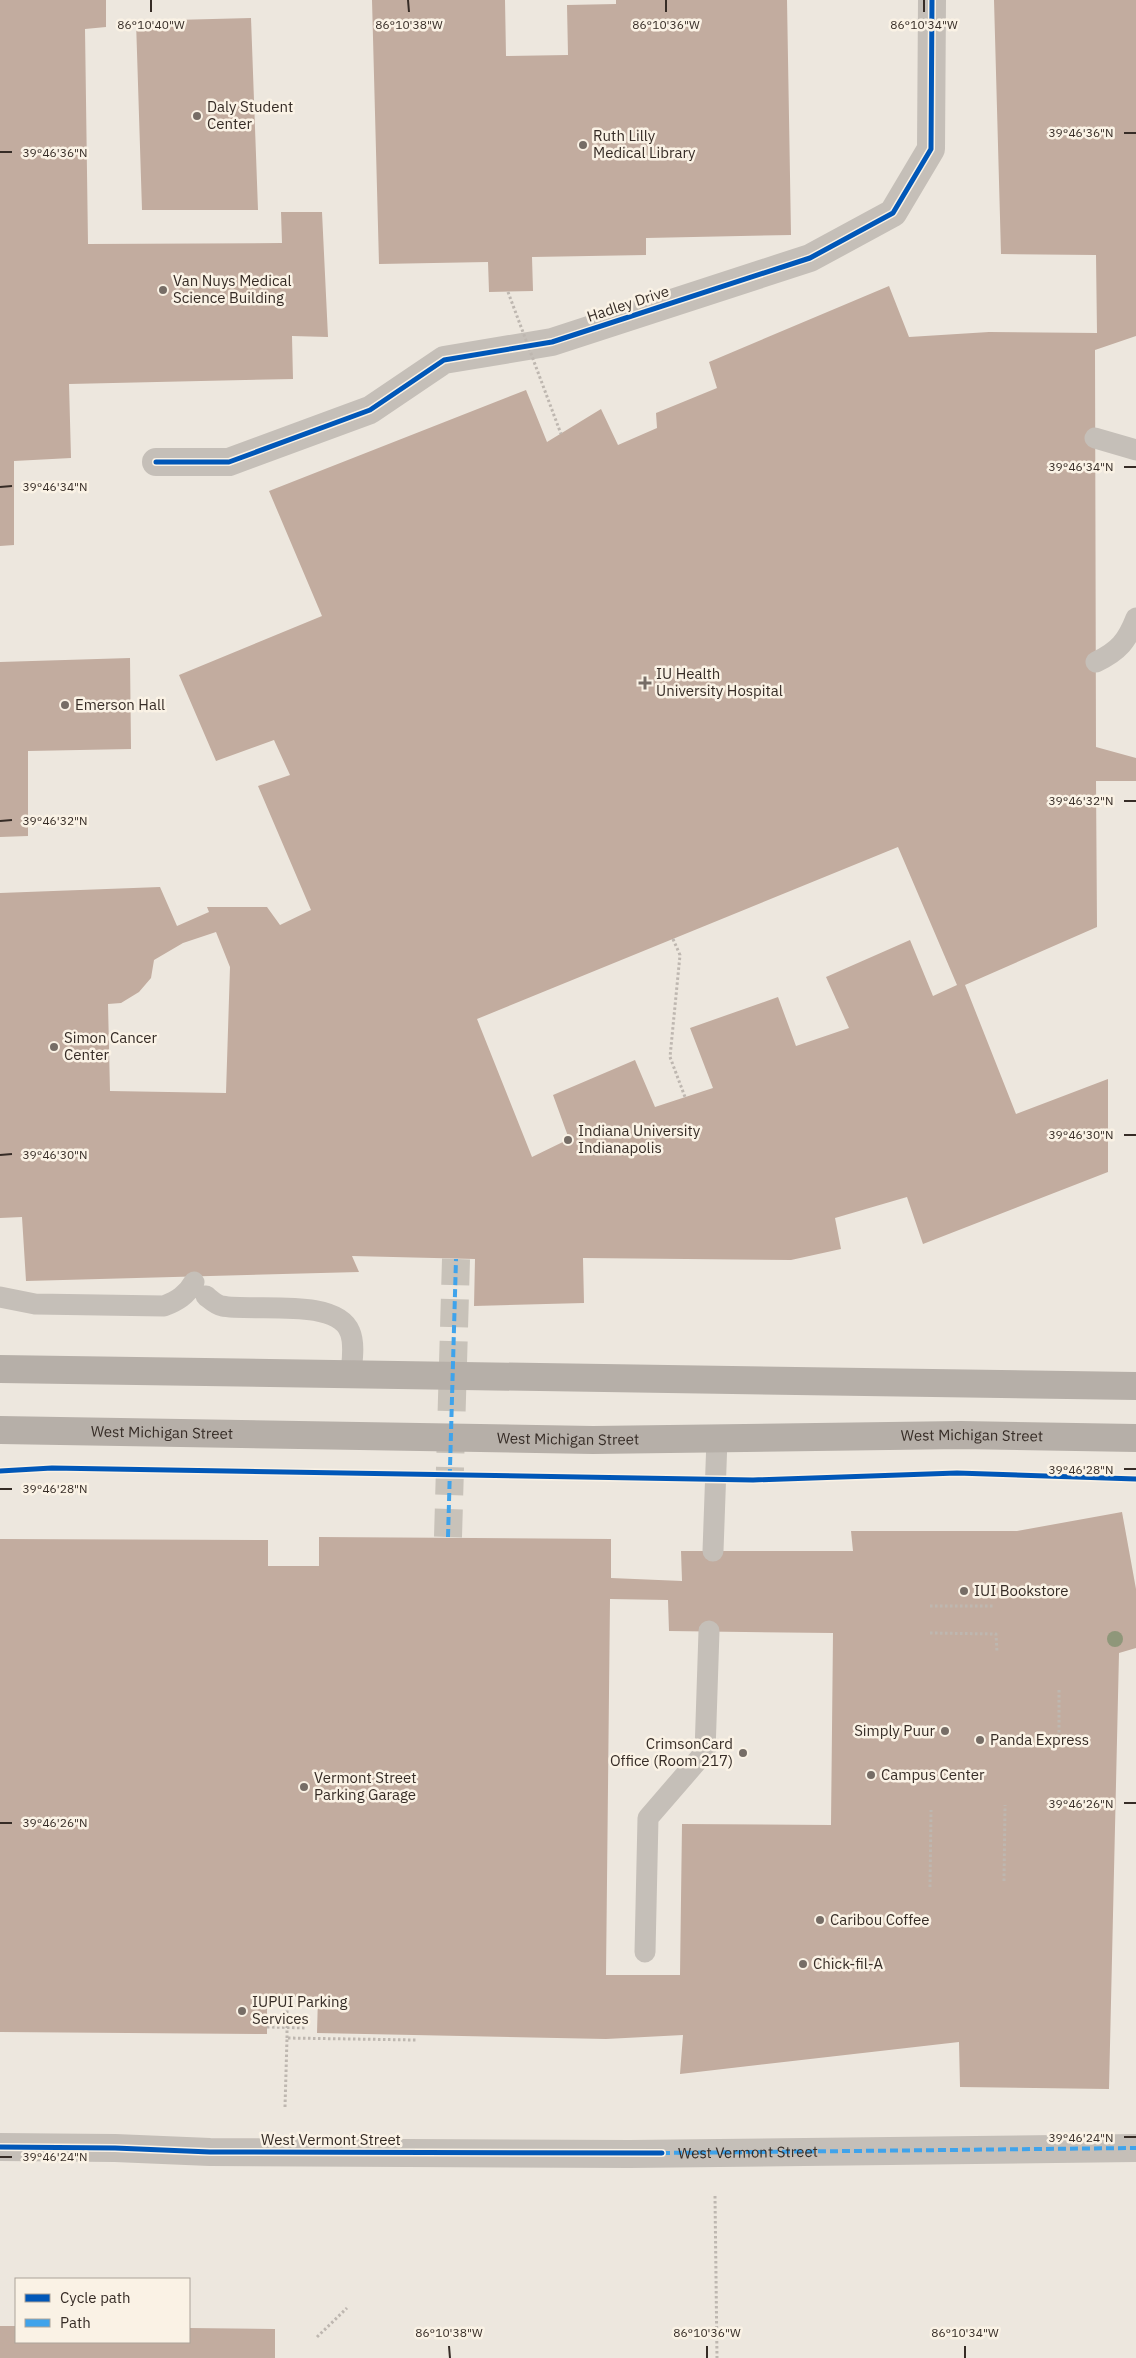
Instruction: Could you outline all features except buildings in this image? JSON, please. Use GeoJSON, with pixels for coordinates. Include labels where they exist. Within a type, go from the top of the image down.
{"type":"FeatureCollection","features":[{"type":"Feature","properties":{"kind":"main road"},"geometry":{"type":"LineString","coordinates":[[0,1369],[1136,1386]]}},
{"type":"Feature","properties":{"kind":"main road","name":"West Michigan Street"},"geometry":{"type":"LineString","coordinates":[[0,1430],[593,1440],[961,1435],[1136,1438]]}},
{"type":"Feature","properties":{"kind":"street","name":"Hadley Drive"},"geometry":{"type":"LineString","coordinates":[[156,462],[229,462],[370,410],[444,360],[552,342],[810,258],[893,213],[931,149],[932,0]]}},
{"type":"Feature","properties":{"kind":"street","name":"West Vermont Street"},"geometry":{"type":"LineString","coordinates":[[0,2147],[115,2148],[210,2152],[662,2153],[1136,2148]]}},
{"type":"Feature","properties":{"kind":"lane"},"geometry":{"type":"LineString","coordinates":[[1096,438],[1136,450]]}},
{"type":"Feature","properties":{"kind":"lane"},"geometry":{"type":"LineString","coordinates":[[1096,662],[1110,656],[1124,644],[1136,618]]}},
{"type":"Feature","properties":{"kind":"lane"},"geometry":{"type":"LineString","coordinates":[[0,1298],[36,1304],[164,1306],[178,1301],[191,1289],[200,1289],[220,1306],[316,1310],[337,1317],[350,1331],[353,1344],[351,1374]]}},
{"type":"Feature","properties":{"kind":"lane"},"geometry":{"type":"LineString","coordinates":[[713,1551],[717,1439]]}},
{"type":"Feature","properties":{"kind":"lane"},"geometry":{"type":"LineString","coordinates":[[645,1952],[648,1818],[705,1752],[709,1631]]}},
{"type":"Feature","properties":{"kind":"path"},"geometry":{"type":"LineString","coordinates":[[508,292],[561,434]]}},
{"type":"Feature","properties":{"kind":"path"},"geometry":{"type":"LineString","coordinates":[[673,939],[680,955],[670,1057],[685,1097]]}},
{"type":"Feature","properties":{"kind":"path"},"geometry":{"type":"LineString","coordinates":[[930,1606],[995,1606]]}},
{"type":"Feature","properties":{"kind":"path"},"geometry":{"type":"LineString","coordinates":[[930,1633],[996,1634],[997,1652]]}},
{"type":"Feature","properties":{"kind":"path"},"geometry":{"type":"LineString","coordinates":[[1059,1690],[1059,1736]]}},
{"type":"Feature","properties":{"kind":"path"},"geometry":{"type":"LineString","coordinates":[[1004,1881],[1005,1805]]}},
{"type":"Feature","properties":{"kind":"path"},"geometry":{"type":"LineString","coordinates":[[930,1886],[932,1810]]}},
{"type":"Feature","properties":{"kind":"path"},"geometry":{"type":"LineString","coordinates":[[285,2107],[287,1996]]}},
{"type":"Feature","properties":{"kind":"path"},"geometry":{"type":"LineString","coordinates":[[267,2027],[308,2028]]}},
{"type":"Feature","properties":{"kind":"path"},"geometry":{"type":"LineString","coordinates":[[287,2038],[416,2040]]}},
{"type":"Feature","properties":{"kind":"path"},"geometry":{"type":"LineString","coordinates":[[716,2196],[717,2358]]}},
{"type":"Feature","properties":{"kind":"path"},"geometry":{"type":"LineString","coordinates":[[317,2337],[347,2308]]}},
{"type":"Feature","properties":{"kind":"tunnel"},"geometry":{"type":"LineString","coordinates":[[448,1537],[456,1259]]}},
{"type":"Feature","properties":{"kind":"marked path"},"geometry":{"type":"LineString","coordinates":[[448,1537],[456,1259]]}},
{"type":"Feature","properties":{"kind":"marked path"},"geometry":{"type":"LineString","coordinates":[[662,2153],[1136,2148]]}},
{"type":"Feature","properties":{"kind":"cycle path"},"geometry":{"type":"LineString","coordinates":[[156,462],[229,462],[370,410],[444,360],[552,342],[810,258],[893,213],[931,149],[932,0]]}},
{"type":"Feature","properties":{"kind":"cycle path"},"geometry":{"type":"LineString","coordinates":[[0,1471],[52,1468],[753,1480],[957,1473],[1136,1479]]}},
{"type":"Feature","properties":{"kind":"cycle path"},"geometry":{"type":"LineString","coordinates":[[0,2147],[115,2148],[210,2152],[662,2153]]}},
{"type":"Feature","properties":{"kind":"place","name":"Daly Student Center"},"geometry":{"type":"Point","coordinates":[197,116]}},
{"type":"Feature","properties":{"kind":"place","name":"Ruth Lilly Medical Library"},"geometry":{"type":"Point","coordinates":[583,145]}},
{"type":"Feature","properties":{"kind":"place","name":"Van Nuys Medical Science Building"},"geometry":{"type":"Point","coordinates":[163,290]}},
{"type":"Feature","properties":{"kind":"place","name":"IU Health University Hospital"},"geometry":{"type":"Point","coordinates":[645,683]}},
{"type":"Feature","properties":{"kind":"place","name":"Emerson Hall"},"geometry":{"type":"Point","coordinates":[65,705]}},
{"type":"Feature","properties":{"kind":"place","name":"Simon Cancer Center"},"geometry":{"type":"Point","coordinates":[54,1047]}},
{"type":"Feature","properties":{"kind":"place","name":"Indiana University Indianapolis"},"geometry":{"type":"Point","coordinates":[568,1140]}},
{"type":"Feature","properties":{"kind":"place","name":"IUI Bookstore"},"geometry":{"type":"Point","coordinates":[964,1591]}},
{"type":"Feature","properties":{"kind":"place","name":"Simply Puur"},"geometry":{"type":"Point","coordinates":[945,1731]}},
{"type":"Feature","properties":{"kind":"place","name":"Panda Express"},"geometry":{"type":"Point","coordinates":[980,1740]}},
{"type":"Feature","properties":{"kind":"place","name":"CrimsonCard Office (Room 217)"},"geometry":{"type":"Point","coordinates":[743,1753]}},
{"type":"Feature","properties":{"kind":"place","name":"Campus Center"},"geometry":{"type":"Point","coordinates":[871,1775]}},
{"type":"Feature","properties":{"kind":"place","name":"Vermont Street Parking Garage"},"geometry":{"type":"Point","coordinates":[304,1787]}},
{"type":"Feature","properties":{"kind":"place","name":"Caribou Coffee"},"geometry":{"type":"Point","coordinates":[820,1920]}},
{"type":"Feature","properties":{"kind":"place","name":"Chick-fil-A"},"geometry":{"type":"Point","coordinates":[803,1964]}},
{"type":"Feature","properties":{"kind":"place","name":"IUPUI Parking Services"},"geometry":{"type":"Point","coordinates":[242,2011]}}]}
